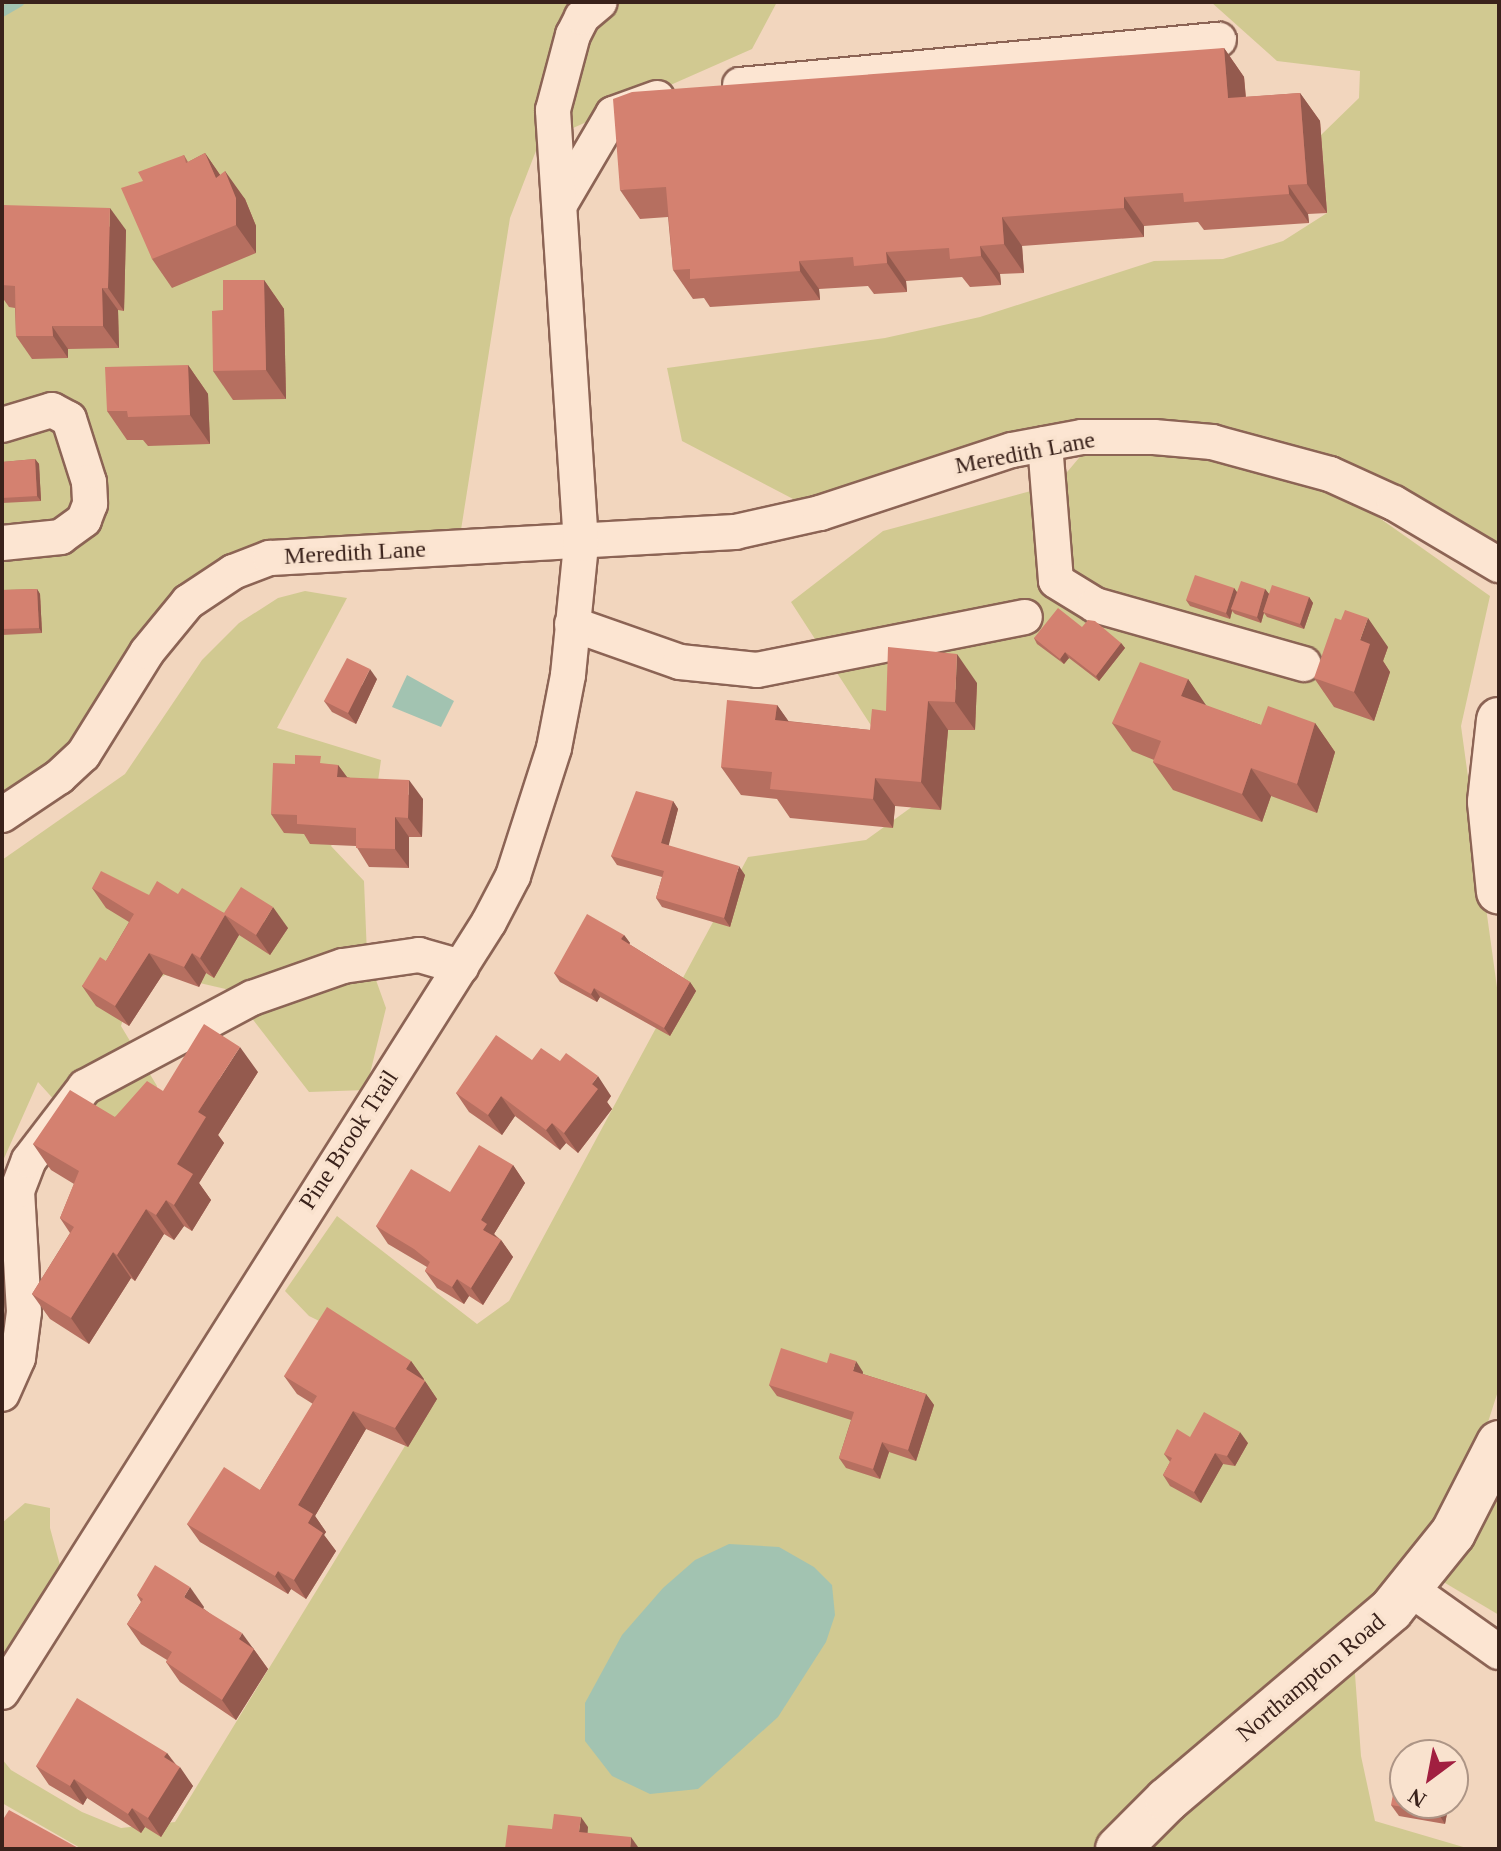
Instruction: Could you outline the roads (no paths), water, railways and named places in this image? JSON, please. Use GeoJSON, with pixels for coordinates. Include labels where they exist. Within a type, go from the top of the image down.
{"type":"FeatureCollection","features":[{"type":"Feature","properties":{"kind":"street"},"geometry":{"type":"LineString","coordinates":[[581,544],[562,201],[553,110],[573,35],[582,17],[600,2]]}},
{"type":"Feature","properties":{"kind":"street"},"geometry":{"type":"LineString","coordinates":[[562,201],[613,114],[700,90],[1219,40]]}},
{"type":"Feature","properties":{"kind":"street"},"geometry":{"type":"LineString","coordinates":[[2,425],[52,410],[69,419],[89,482],[90,504],[84,520],[61,537],[2,543]]}},
{"type":"Feature","properties":{"kind":"street","name":"Meredith Lane"},"geometry":{"type":"LineString","coordinates":[[2,815],[59,777],[83,755],[175,616],[233,572],[307,552],[581,544],[749,529],[820,513],[951,467],[1045,444],[1082,437],[1154,437],[1274,455],[1394,503],[1499,565]]}},
{"type":"Feature","properties":{"kind":"street"},"geometry":{"type":"LineString","coordinates":[[1045,444],[1056,581],[1095,605],[1304,664]]}},
{"type":"Feature","properties":{"kind":"street","name":"Pine Brook Trail"},"geometry":{"type":"LineString","coordinates":[[2,1692],[461,967],[513,876],[550,762],[568,675],[581,544]]}},
{"type":"Feature","properties":{"kind":"street"},"geometry":{"type":"LineString","coordinates":[[572,624],[680,662],[757,670],[1025,617]]}},
{"type":"Feature","properties":{"kind":"street"},"geometry":{"type":"LineString","coordinates":[[1499,720],[1490,802],[1499,892]]}},
{"type":"Feature","properties":{"kind":"street"},"geometry":{"type":"LineString","coordinates":[[2,1394],[18,1358],[24,1312],[17,1191],[29,1160],[85,1087],[252,998],[343,966],[419,955],[461,967]]}},
{"type":"Feature","properties":{"kind":"street","name":"Northampton Road"},"geometry":{"type":"LineString","coordinates":[[1118,1849],[1167,1800],[1353,1647],[1410,1589],[1453,1533],[1499,1443]]}},
{"type":"Feature","properties":{"kind":"street"},"geometry":{"type":"LineString","coordinates":[[1410,1589],[1499,1652]]}},
{"type":"Feature","properties":{"kind":"waterway"},"geometry":{"type":"LineString","coordinates":[[2,12],[19,2]]}}]}
